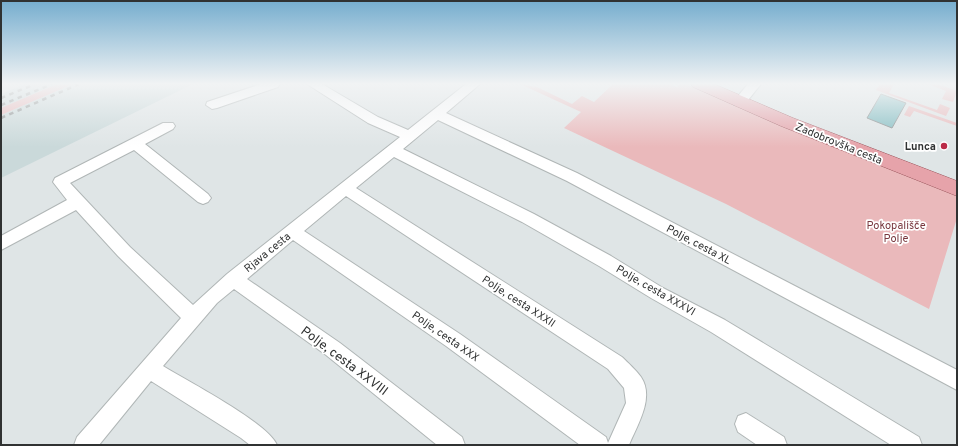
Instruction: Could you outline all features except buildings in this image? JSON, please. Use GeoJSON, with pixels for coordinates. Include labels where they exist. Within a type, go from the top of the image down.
{"type":"FeatureCollection","features":[{"type":"Feature","properties":{"kind":"main road","name":"Zadobrovška cesta"},"geometry":{"type":"LineString","coordinates":[[746,105],[957,189]]}},
{"type":"Feature","properties":{"kind":"street"},"geometry":{"type":"LineString","coordinates":[[348,105],[373,120],[410,136]]}},
{"type":"Feature","properties":{"kind":"street","name":"Rjava cesta"},"geometry":{"type":"LineString","coordinates":[[86,444],[192,317],[233,279],[448,105]]}},
{"type":"Feature","properties":{"kind":"street","name":"Polje, cesta XL"},"geometry":{"type":"LineString","coordinates":[[437,114],[572,177],[957,380]]}},
{"type":"Feature","properties":{"kind":"street"},"geometry":{"type":"LineString","coordinates":[[168,126],[60,182],[77,202],[124,249],[138,267],[192,317]]}},
{"type":"Feature","properties":{"kind":"street"},"geometry":{"type":"LineString","coordinates":[[134,144],[140,147],[203,198]]}},
{"type":"Feature","properties":{"kind":"street","name":"Polje, cesta XXXVI"},"geometry":{"type":"LineString","coordinates":[[392,150],[528,218],[605,261],[657,293],[718,326],[911,445]]}},
{"type":"Feature","properties":{"kind":"street","name":"Polje, cesta XXXII"},"geometry":{"type":"LineString","coordinates":[[345,188],[615,363],[634,384],[636,403],[618,445]]}},
{"type":"Feature","properties":{"kind":"street"},"geometry":{"type":"LineString","coordinates":[[1,244],[77,202]]}},
{"type":"Feature","properties":{"kind":"street","name":"Polje, cesta XXX"},"geometry":{"type":"LineString","coordinates":[[292,231],[453,340],[598,445]]}},
{"type":"Feature","properties":{"kind":"street","name":"Polje, cesta XXVIII"},"geometry":{"type":"LineString","coordinates":[[233,279],[333,349],[454,445]]}},
{"type":"Feature","properties":{"kind":"street"},"geometry":{"type":"LineString","coordinates":[[149,369],[249,430],[266,445]]}},
{"type":"Feature","properties":{"kind":"street"},"geometry":{"type":"LineString","coordinates":[[746,424],[776,445]]}},
{"type":"Feature","properties":{"kind":"shaded area"},"geometry":{"type":"Polygon","coordinates":[[[1,105],[8,105],[1,108],[1,105]]]}},
{"type":"Feature","properties":{"kind":"shaded area"},"geometry":{"type":"Polygon","coordinates":[[[25,105],[150,105],[1,178],[1,115],[25,105]]]}},
{"type":"Feature","properties":{"kind":"green space"},"geometry":{"type":"Polygon","coordinates":[[[8,105],[25,105],[1,115],[1,108],[8,105]]]}},
{"type":"Feature","properties":{"kind":"green space","name":"Pokopališče Polje"},"geometry":{"type":"Polygon","coordinates":[[[565,105],[733,105],[777,124],[957,196],[957,218],[929,309],[726,204],[564,128],[581,112],[565,105]]]}},
{"type":"Feature","properties":{"kind":"green space"},"geometry":{"type":"Polygon","coordinates":[[[916,105],[922,105],[937,110],[940,105],[942,105],[950,108],[946,116],[916,105]]]}},
{"type":"Feature","properties":{"kind":"green space"},"geometry":{"type":"Polygon","coordinates":[[[909,106],[957,123],[957,126],[914,111],[910,117],[904,115],[909,106]]]}},
{"type":"Feature","properties":{"kind":"railway"},"geometry":{"type":"LineString","coordinates":[[1,118],[31,105]]}},
{"type":"Feature","properties":{"kind":"place","name":"Lunca"},"geometry":{"type":"Point","coordinates":[944,146]}}]}
